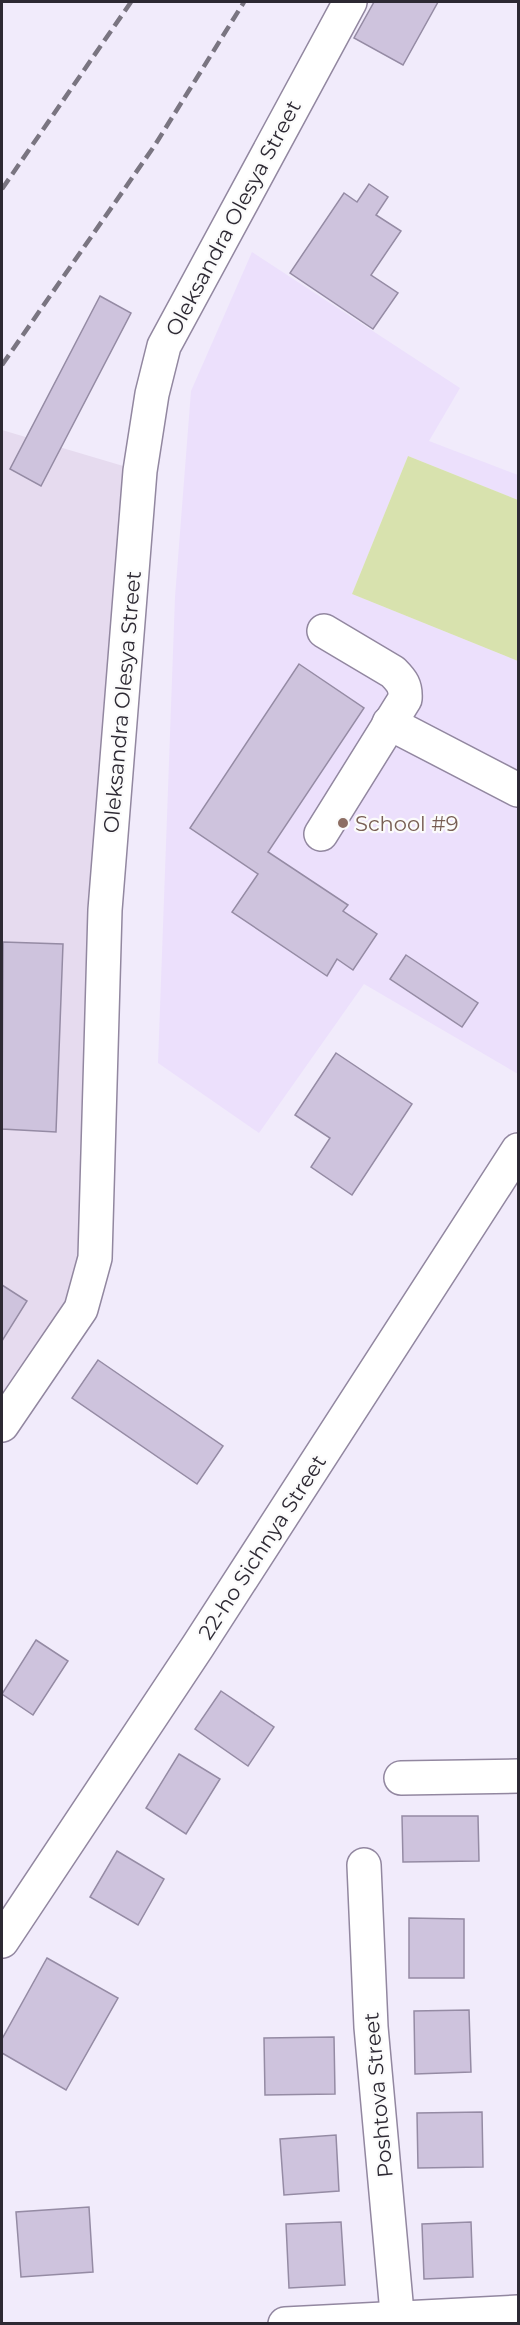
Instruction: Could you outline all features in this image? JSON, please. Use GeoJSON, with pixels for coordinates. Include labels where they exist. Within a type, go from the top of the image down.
{"type":"FeatureCollection","features":[{"type":"Feature","properties":{"kind":"street","name":"Oleksandra Olesya Street"},"geometry":{"type":"LineString","coordinates":[[2,1425],[81,1309],[95,1258],[105,910],[140,471],[152,394],[164,346],[350,2]]}},
{"type":"Feature","properties":{"kind":"street"},"geometry":{"type":"LineString","coordinates":[[321,834],[405,699],[406,688],[393,672],[324,631]]}},
{"type":"Feature","properties":{"kind":"street"},"geometry":{"type":"LineString","coordinates":[[389,723],[519,790]]}},
{"type":"Feature","properties":{"kind":"street","name":"22-ho Sichnya Street"},"geometry":{"type":"LineString","coordinates":[[2,1941],[198,1646],[519,1150]]}},
{"type":"Feature","properties":{"kind":"street"},"geometry":{"type":"LineString","coordinates":[[401,1778],[519,1776]]}},
{"type":"Feature","properties":{"kind":"street","name":"Poshtova Street"},"geometry":{"type":"LineString","coordinates":[[364,1865],[370,2027],[398,2320]]}},
{"type":"Feature","properties":{"kind":"street"},"geometry":{"type":"LineString","coordinates":[[285,2324],[519,2312]]}},
{"type":"Feature","properties":{"kind":"shaded area","name":"School #9"},"geometry":{"type":"Polygon","coordinates":[[[252,252],[460,388],[429,441],[518,475],[518,500],[408,456],[352,594],[518,661],[518,1074],[364,984],[259,1133],[158,1063],[175,597],[191,391],[252,252]]]}},
{"type":"Feature","properties":{"kind":"shaded area"},"geometry":{"type":"Polygon","coordinates":[[[2,430],[140,471],[95,1258],[2,1425],[2,430]]]}},
{"type":"Feature","properties":{"kind":"green space"},"geometry":{"type":"Polygon","coordinates":[[[408,456],[518,500],[518,661],[352,594],[408,456]]]}},
{"type":"Feature","properties":{"kind":"building"},"geometry":{"type":"Polygon","coordinates":[[[374,2],[438,2],[403,65],[354,38],[374,2]]]}},
{"type":"Feature","properties":{"kind":"building"},"geometry":{"type":"Polygon","coordinates":[[[369,184],[388,197],[376,215],[401,231],[371,275],[398,293],[373,329],[290,273],[344,193],[357,202],[369,184]]]}},
{"type":"Feature","properties":{"kind":"building"},"geometry":{"type":"Polygon","coordinates":[[[100,296],[131,313],[41,486],[10,469],[100,296]]]}},
{"type":"Feature","properties":{"kind":"building"},"geometry":{"type":"Polygon","coordinates":[[[299,664],[364,708],[268,852],[348,905],[343,911],[377,934],[353,970],[337,959],[327,976],[232,912],[258,874],[190,828],[299,664]]]}},
{"type":"Feature","properties":{"kind":"building"},"geometry":{"type":"Polygon","coordinates":[[[3,942],[63,944],[56,1132],[2,1129],[3,942]]]}},
{"type":"Feature","properties":{"kind":"building"},"geometry":{"type":"Polygon","coordinates":[[[406,955],[478,1003],[462,1027],[390,979],[406,955]]]}},
{"type":"Feature","properties":{"kind":"building"},"geometry":{"type":"Polygon","coordinates":[[[336,1053],[412,1104],[352,1195],[311,1167],[330,1138],[295,1115],[336,1053]]]}},
{"type":"Feature","properties":{"kind":"building"},"geometry":{"type":"Polygon","coordinates":[[[2,1285],[27,1301],[2,1341],[2,1285]]]}},
{"type":"Feature","properties":{"kind":"building"},"geometry":{"type":"Polygon","coordinates":[[[98,1360],[223,1446],[197,1484],[72,1398],[98,1360]]]}},
{"type":"Feature","properties":{"kind":"building"},"geometry":{"type":"Polygon","coordinates":[[[36,1640],[68,1661],[33,1715],[2,1694],[36,1640]]]}},
{"type":"Feature","properties":{"kind":"building"},"geometry":{"type":"Polygon","coordinates":[[[221,1691],[274,1727],[248,1766],[195,1729],[221,1691]]]}},
{"type":"Feature","properties":{"kind":"building"},"geometry":{"type":"Polygon","coordinates":[[[179,1754],[220,1779],[186,1834],[146,1808],[179,1754]]]}},
{"type":"Feature","properties":{"kind":"building"},"geometry":{"type":"Polygon","coordinates":[[[402,1816],[478,1816],[479,1861],[403,1862],[402,1816]]]}},
{"type":"Feature","properties":{"kind":"building"},"geometry":{"type":"Polygon","coordinates":[[[117,1851],[164,1879],[138,1925],[90,1897],[117,1851]]]}},
{"type":"Feature","properties":{"kind":"building"},"geometry":{"type":"Polygon","coordinates":[[[409,1918],[464,1919],[464,1978],[409,1978],[409,1918]]]}},
{"type":"Feature","properties":{"kind":"building"},"geometry":{"type":"Polygon","coordinates":[[[47,1958],[118,1998],[66,2090],[2,2053],[2,2039],[47,1958]]]}},
{"type":"Feature","properties":{"kind":"building"},"geometry":{"type":"Polygon","coordinates":[[[469,2010],[471,2072],[415,2074],[414,2011],[469,2010]]]}},
{"type":"Feature","properties":{"kind":"building"},"geometry":{"type":"Polygon","coordinates":[[[334,2037],[335,2094],[265,2095],[264,2038],[334,2037]]]}},
{"type":"Feature","properties":{"kind":"building"},"geometry":{"type":"Polygon","coordinates":[[[482,2112],[483,2167],[418,2168],[417,2113],[482,2112]]]}},
{"type":"Feature","properties":{"kind":"building"},"geometry":{"type":"Polygon","coordinates":[[[336,2135],[339,2191],[284,2195],[280,2139],[336,2135]]]}},
{"type":"Feature","properties":{"kind":"building"},"geometry":{"type":"Polygon","coordinates":[[[89,2207],[93,2272],[21,2277],[16,2212],[89,2207]]]}},
{"type":"Feature","properties":{"kind":"building"},"geometry":{"type":"Polygon","coordinates":[[[341,2222],[345,2285],[289,2288],[286,2224],[341,2222]]]}},
{"type":"Feature","properties":{"kind":"building"},"geometry":{"type":"Polygon","coordinates":[[[471,2222],[473,2277],[424,2279],[422,2224],[471,2222]]]}},
{"type":"Feature","properties":{"kind":"railway"},"geometry":{"type":"LineString","coordinates":[[2,189],[131,2]]}},
{"type":"Feature","properties":{"kind":"railway"},"geometry":{"type":"LineString","coordinates":[[2,365],[155,145],[244,2]]}},
{"type":"Feature","properties":{"kind":"place","name":"School #9"},"geometry":{"type":"Point","coordinates":[343,823]}}]}
